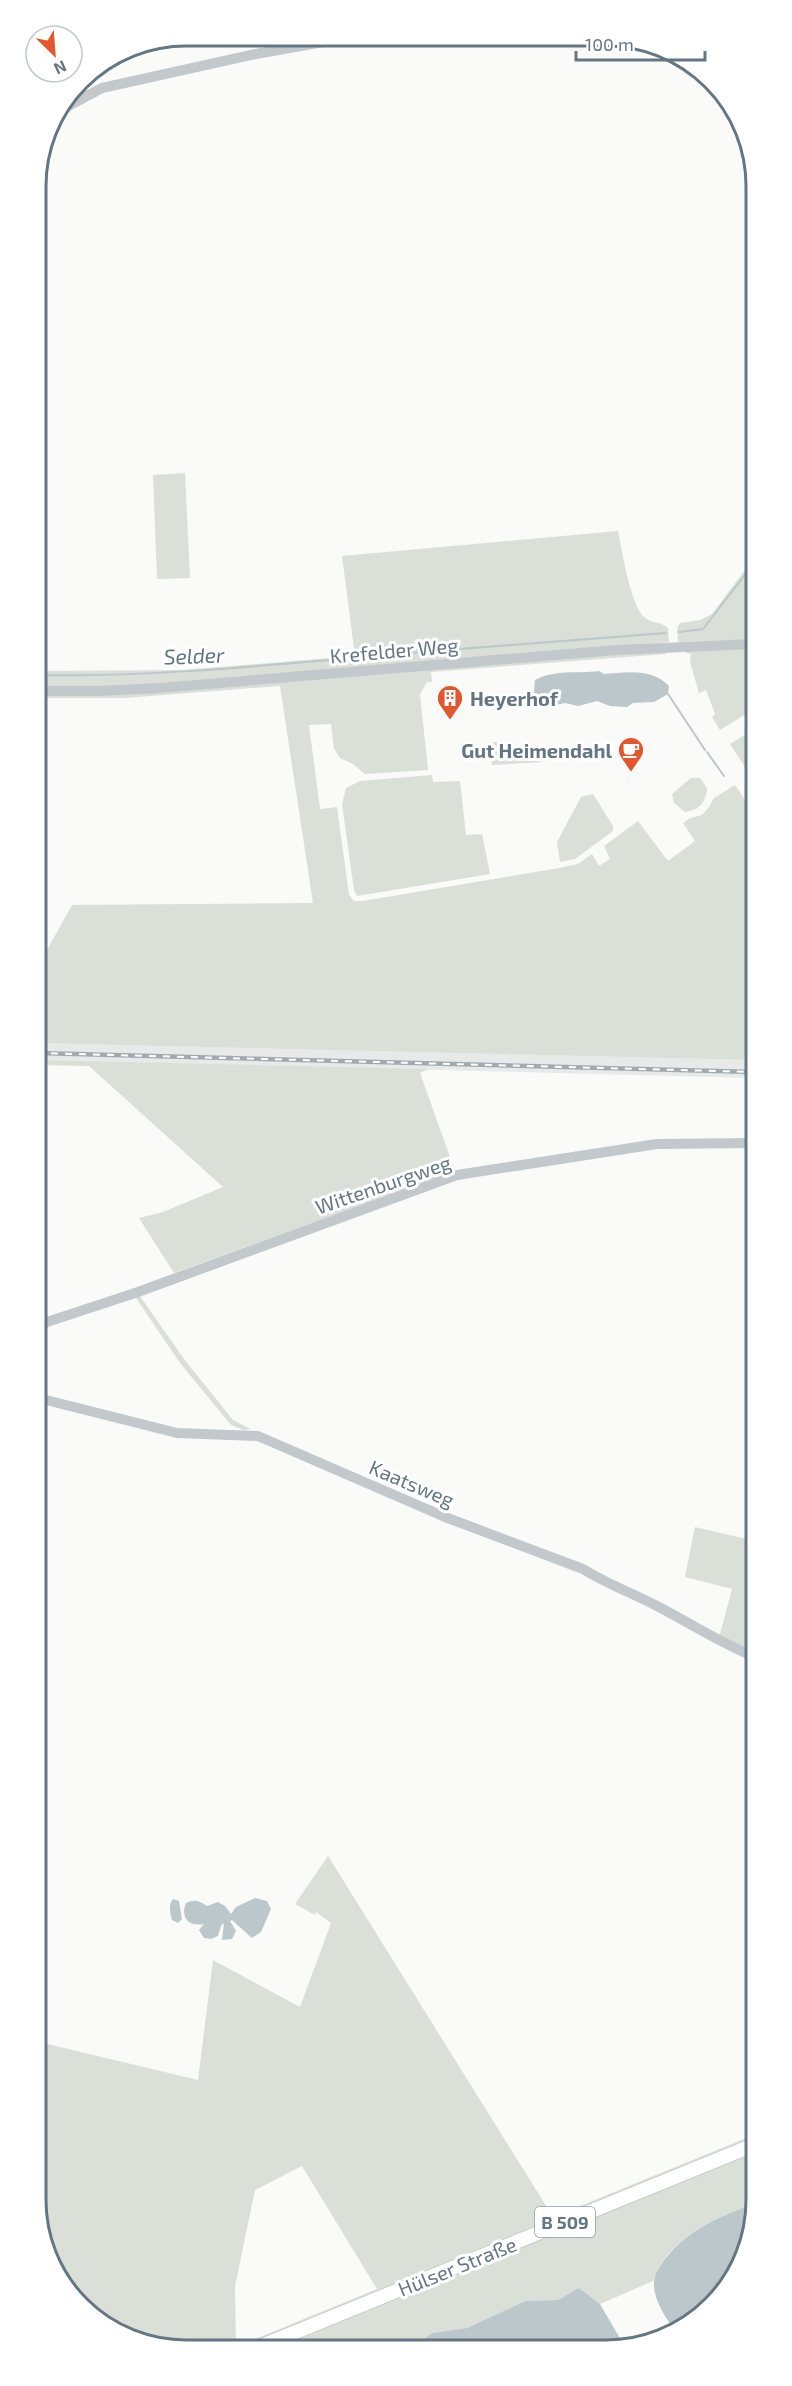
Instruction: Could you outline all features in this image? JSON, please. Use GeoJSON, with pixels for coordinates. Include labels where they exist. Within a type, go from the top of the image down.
{"type":"FeatureCollection","features":[{"type":"Feature","properties":{"kind":"main road","name":"Hülser Straße"},"geometry":{"type":"LineString","coordinates":[[276,2340],[745,2148]]}},
{"type":"Feature","properties":{"kind":"street"},"geometry":{"type":"LineString","coordinates":[[74,103],[102,88],[297,47]]}},
{"type":"Feature","properties":{"kind":"street","name":"Krefelder Weg"},"geometry":{"type":"LineString","coordinates":[[47,691],[99,692],[159,688],[616,650],[746,644]]}},
{"type":"Feature","properties":{"kind":"street","name":"Wittenburgweg"},"geometry":{"type":"LineString","coordinates":[[46,1322],[138,1292],[457,1175],[657,1144],[746,1143]]}},
{"type":"Feature","properties":{"kind":"street","name":"Kaatsweg"},"geometry":{"type":"LineString","coordinates":[[46,1400],[177,1433],[258,1436],[445,1517],[583,1569],[602,1581],[657,1606],[695,1629],[745,1652]]}},
{"type":"Feature","properties":{"kind":"shaded area"},"geometry":{"type":"Polygon","coordinates":[[[185,473],[190,578],[157,579],[153,475],[185,473]]]}},
{"type":"Feature","properties":{"kind":"shaded area"},"geometry":{"type":"Polygon","coordinates":[[[618,531],[627,576],[638,609],[646,619],[668,628],[669,642],[162,683],[97,687],[47,686],[47,671],[183,670],[355,656],[342,556],[618,531]]]}},
{"type":"Feature","properties":{"kind":"shaded area"},"geometry":{"type":"Polygon","coordinates":[[[746,569],[746,640],[678,642],[677,628],[680,623],[700,620],[712,614],[746,569]]]}},
{"type":"Feature","properties":{"kind":"shaded area"},"geometry":{"type":"Polygon","coordinates":[[[746,649],[746,714],[720,730],[712,717],[715,714],[706,690],[699,693],[690,662],[691,654],[686,653],[687,650],[746,649]]]}},
{"type":"Feature","properties":{"kind":"shaded area"},"geometry":{"type":"Polygon","coordinates":[[[665,651],[666,654],[431,672],[432,682],[427,682],[420,694],[428,770],[365,774],[353,764],[340,758],[334,749],[331,724],[309,725],[320,809],[337,807],[349,895],[354,901],[363,901],[559,868],[578,864],[592,854],[599,866],[610,859],[604,846],[638,821],[668,861],[695,841],[683,823],[690,818],[702,815],[714,798],[735,785],[746,801],[746,1060],[47,1043],[47,951],[72,905],[313,903],[280,686],[125,698],[47,698],[47,694],[665,651]]]}},
{"type":"Feature","properties":{"kind":"shaded area"},"geometry":{"type":"Polygon","coordinates":[[[599,671],[604,674],[639,672],[655,676],[669,686],[668,694],[654,702],[633,703],[627,707],[610,706],[597,701],[578,706],[565,703],[541,708],[533,703],[535,680],[551,674],[599,671]]]}},
{"type":"Feature","properties":{"kind":"shaded area"},"geometry":{"type":"Polygon","coordinates":[[[746,734],[746,768],[730,744],[746,734]]]}},
{"type":"Feature","properties":{"kind":"shaded area"},"geometry":{"type":"Polygon","coordinates":[[[491,742],[505,743],[518,748],[542,762],[492,765],[491,742]]]}},
{"type":"Feature","properties":{"kind":"shaded area"},"geometry":{"type":"Polygon","coordinates":[[[432,775],[433,782],[460,781],[466,835],[482,834],[490,874],[357,896],[354,890],[342,804],[346,788],[360,781],[432,775]]]}},
{"type":"Feature","properties":{"kind":"shaded area"},"geometry":{"type":"Polygon","coordinates":[[[691,778],[700,778],[707,788],[704,801],[698,807],[685,812],[674,803],[672,794],[691,778]]]}},
{"type":"Feature","properties":{"kind":"shaded area"},"geometry":{"type":"Polygon","coordinates":[[[593,794],[613,826],[613,831],[575,859],[560,862],[557,842],[581,797],[593,794]]]}},
{"type":"Feature","properties":{"kind":"shaded area"},"geometry":{"type":"Polygon","coordinates":[[[47,1043],[746,1060],[746,1078],[47,1060],[47,1043]]]}},
{"type":"Feature","properties":{"kind":"shaded area"},"geometry":{"type":"Polygon","coordinates":[[[47,1060],[428,1069],[420,1073],[455,1171],[174,1273],[139,1218],[163,1212],[223,1187],[89,1066],[47,1065],[47,1060]]]}},
{"type":"Feature","properties":{"kind":"shaded area"},"geometry":{"type":"Polygon","coordinates":[[[140,1296],[184,1359],[233,1420],[251,1429],[243,1430],[231,1425],[180,1363],[136,1298],[140,1296]]]}},
{"type":"Feature","properties":{"kind":"shaded area"},"geometry":{"type":"Polygon","coordinates":[[[695,1527],[745,1539],[745,1650],[719,1638],[732,1589],[685,1577],[695,1527]]]}},
{"type":"Feature","properties":{"kind":"shaded area"},"geometry":{"type":"Polygon","coordinates":[[[328,1856],[553,2217],[745,2138],[745,2144],[265,2340],[253,2340],[377,2289],[302,2166],[255,2190],[235,2286],[236,2340],[186,2340],[159,2337],[116,2321],[87,2299],[75,2285],[61,2262],[49,2227],[46,2200],[46,2044],[198,2080],[213,1960],[300,2007],[331,1923],[316,1912],[315,1915],[295,1904],[328,1856]]]}},
{"type":"Feature","properties":{"kind":"shaded area"},"geometry":{"type":"Polygon","coordinates":[[[255,1898],[267,1901],[271,1909],[261,1932],[252,1938],[232,1920],[230,1921],[236,1931],[232,1939],[222,1940],[224,1923],[218,1936],[211,1939],[204,1938],[199,1930],[204,1924],[190,1923],[184,1913],[186,1903],[197,1901],[207,1906],[218,1902],[225,1906],[231,1914],[236,1907],[255,1898]]]}},
{"type":"Feature","properties":{"kind":"shaded area"},"geometry":{"type":"Polygon","coordinates":[[[173,1899],[179,1901],[182,1919],[178,1923],[172,1920],[170,1906],[173,1899]]]}},
{"type":"Feature","properties":{"kind":"shaded area"},"geometry":{"type":"Polygon","coordinates":[[[745,2153],[745,2208],[710,2223],[682,2241],[660,2265],[653,2281],[600,2304],[579,2288],[558,2300],[525,2301],[467,2328],[432,2333],[423,2340],[288,2340],[745,2153]]]}},
{"type":"Feature","properties":{"kind":"shaded area"},"geometry":{"type":"Polygon","coordinates":[[[745,2207],[738,2245],[727,2270],[698,2305],[670,2324],[661,2309],[654,2289],[655,2275],[680,2243],[703,2226],[745,2207]]]}},
{"type":"Feature","properties":{"kind":"shaded area"},"geometry":{"type":"Polygon","coordinates":[[[579,2288],[600,2304],[620,2338],[423,2340],[432,2333],[467,2328],[525,2301],[558,2300],[579,2288]]]}},
{"type":"Feature","properties":{"kind":"waterway","name":"Selder"},"geometry":{"type":"LineString","coordinates":[[679,632],[703,629],[746,574]]}},
{"type":"Feature","properties":{"kind":"waterway","name":"Selder"},"geometry":{"type":"LineString","coordinates":[[369,656],[666,633]]}},
{"type":"Feature","properties":{"kind":"waterway","name":"Selder"},"geometry":{"type":"LineString","coordinates":[[47,675],[156,673],[353,658]]}},
{"type":"Feature","properties":{"kind":"waterway"},"geometry":{"type":"LineString","coordinates":[[668,694],[705,750]]}},
{"type":"Feature","properties":{"kind":"waterway"},"geometry":{"type":"LineString","coordinates":[[707,752],[724,776]]}},
{"type":"Feature","properties":{"kind":"railway"},"geometry":{"type":"LineString","coordinates":[[47,1053],[746,1072]]}},
{"type":"Feature","properties":{"kind":"place","name":"Heyerhof"},"geometry":{"type":"Point","coordinates":[450,721]}},
{"type":"Feature","properties":{"kind":"place","name":"Gut Heimendahl"},"geometry":{"type":"Point","coordinates":[631,773]}}]}
